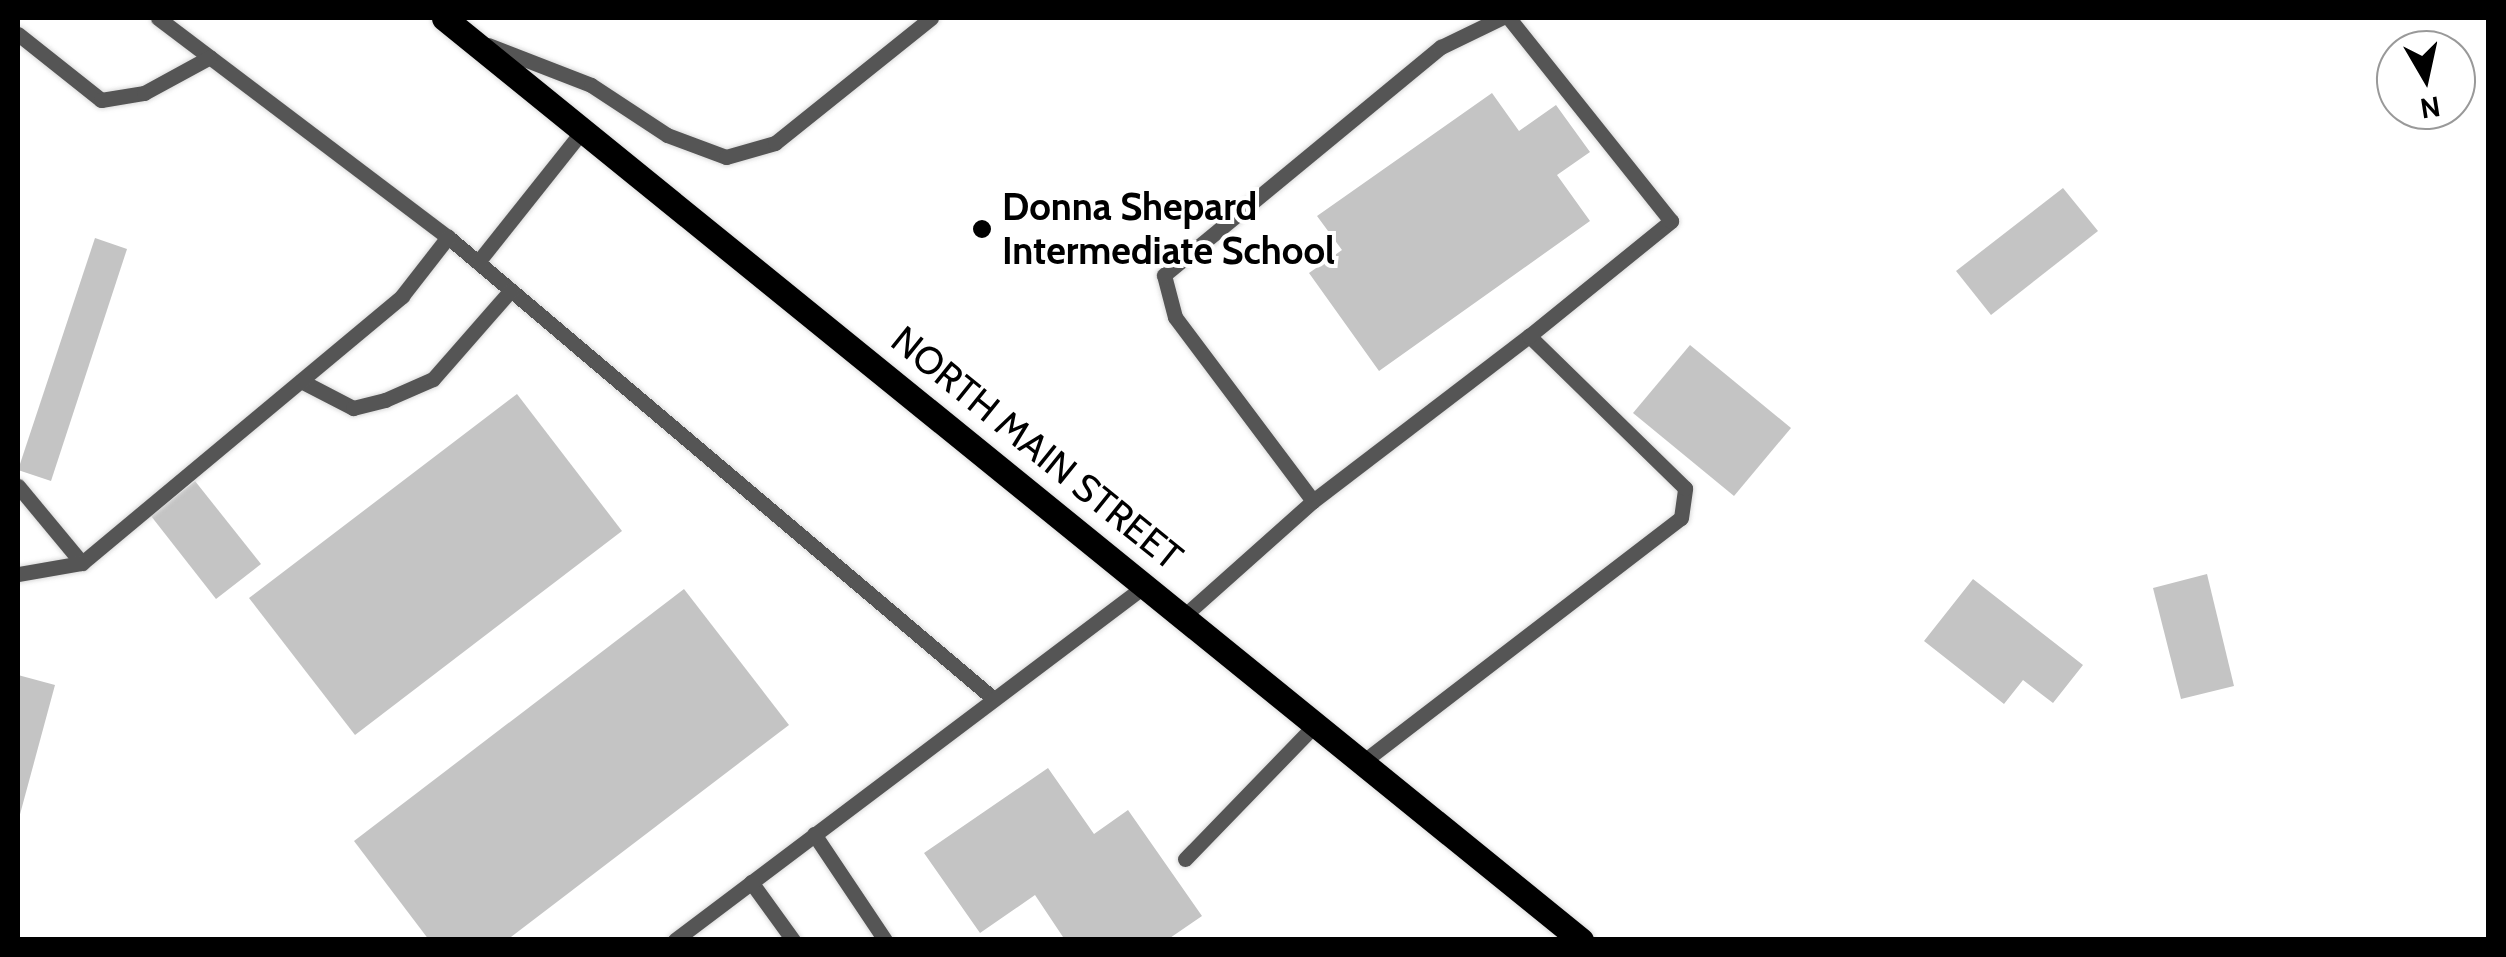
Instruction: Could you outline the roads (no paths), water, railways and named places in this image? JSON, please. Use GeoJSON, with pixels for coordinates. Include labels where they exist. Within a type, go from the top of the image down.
{"type":"FeatureCollection","features":[{"type":"Feature","properties":{"kind":"main road","name":"NORTH MAIN STREET"},"geometry":{"type":"LineString","coordinates":[[444,18],[1147,584],[1580,940]]}},
{"type":"Feature","properties":{"kind":"lane"},"geometry":{"type":"LineString","coordinates":[[158,18],[448,236],[994,699]]}},
{"type":"Feature","properties":{"kind":"lane"},"geometry":{"type":"LineString","coordinates":[[472,38],[590,86],[667,135],[726,157],[774,143],[932,18]]}},
{"type":"Feature","properties":{"kind":"lane"},"geometry":{"type":"LineString","coordinates":[[1313,501],[1175,317],[1164,275],[1441,46],[1501,18]]}},
{"type":"Feature","properties":{"kind":"lane"},"geometry":{"type":"LineString","coordinates":[[1185,615],[1313,501],[1529,336],[1671,221],[1509,18]]}},
{"type":"Feature","properties":{"kind":"lane"},"geometry":{"type":"LineString","coordinates":[[18,34],[101,100],[144,94],[210,57]]}},
{"type":"Feature","properties":{"kind":"lane"},"geometry":{"type":"LineString","coordinates":[[478,262],[583,130]]}},
{"type":"Feature","properties":{"kind":"lane"},"geometry":{"type":"LineString","coordinates":[[18,574],[82,563],[402,296],[448,236]]}},
{"type":"Feature","properties":{"kind":"lane"},"geometry":{"type":"LineString","coordinates":[[301,381],[353,408],[386,400],[433,379],[511,290]]}},
{"type":"Feature","properties":{"kind":"lane"},"geometry":{"type":"LineString","coordinates":[[1364,762],[1680,518],[1685,488],[1529,336]]}},
{"type":"Feature","properties":{"kind":"lane"},"geometry":{"type":"LineString","coordinates":[[18,486],[82,563]]}},
{"type":"Feature","properties":{"kind":"lane"},"geometry":{"type":"LineString","coordinates":[[675,940],[1147,584]]}},
{"type":"Feature","properties":{"kind":"lane"},"geometry":{"type":"LineString","coordinates":[[1184,859],[1316,724]]}},
{"type":"Feature","properties":{"kind":"lane"},"geometry":{"type":"LineString","coordinates":[[814,834],[885,940]]}},
{"type":"Feature","properties":{"kind":"lane"},"geometry":{"type":"LineString","coordinates":[[751,882],[793,940]]}},
{"type":"Feature","properties":{"kind":"place","name":"Donna Shepard Intermediate School"},"geometry":{"type":"Point","coordinates":[982,229]}}]}
